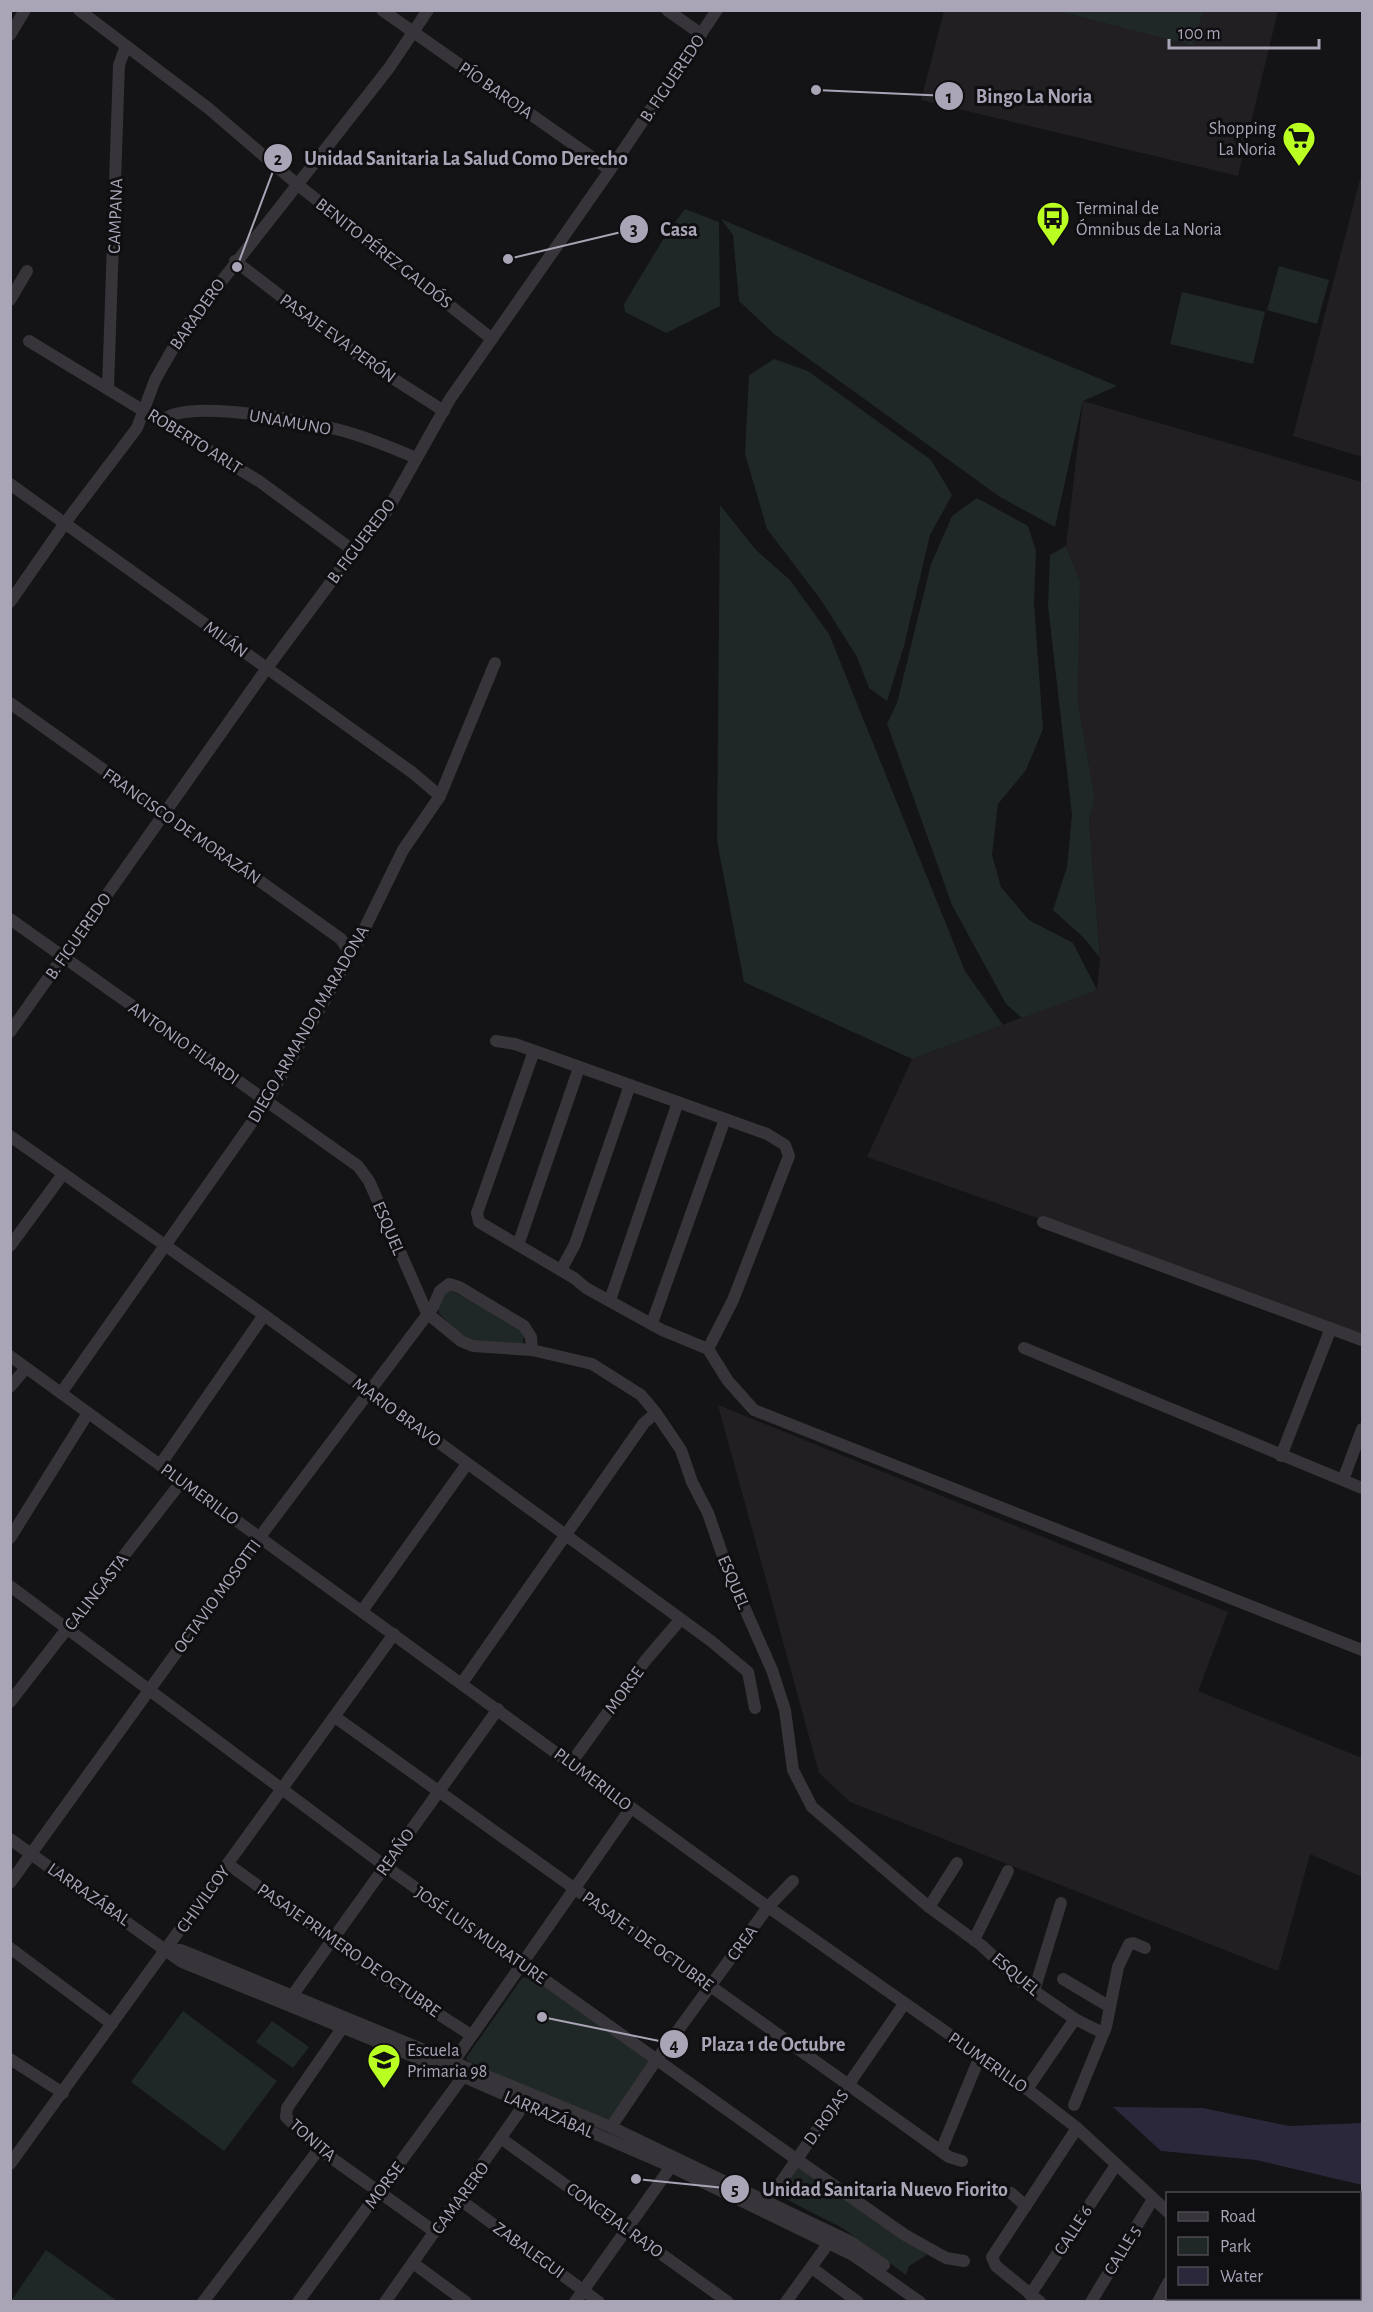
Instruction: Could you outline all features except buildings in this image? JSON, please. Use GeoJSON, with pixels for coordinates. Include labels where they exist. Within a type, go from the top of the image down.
{"type":"FeatureCollection","features":[{"type":"Feature","properties":{"kind":"street"},"geometry":{"type":"LineString","coordinates":[[10,35],[25,10]]}},
{"type":"Feature","properties":{"kind":"street","name":"BENITO PÉREZ GALDÓS"},"geometry":{"type":"LineString","coordinates":[[79,10],[208,108],[298,184],[492,339]]}},
{"type":"Feature","properties":{"kind":"street","name":"PÍO BAROJA"},"geometry":{"type":"LineString","coordinates":[[382,10],[610,170]]}},
{"type":"Feature","properties":{"kind":"street","name":"BARADERO"},"geometry":{"type":"LineString","coordinates":[[10,602],[65,523],[137,428],[162,366],[184,329],[235,261],[389,68],[428,10]]}},
{"type":"Feature","properties":{"kind":"street"},"geometry":{"type":"LineString","coordinates":[[667,10],[701,34]]}},
{"type":"Feature","properties":{"kind":"street","name":"B. FIGUEREDO"},"geometry":{"type":"LineString","coordinates":[[10,1032],[267,668],[354,551],[387,511],[444,411],[717,10]]}},
{"type":"Feature","properties":{"kind":"street","name":"CAMPANA"},"geometry":{"type":"LineString","coordinates":[[108,388],[119,66],[126,46]]}},
{"type":"Feature","properties":{"kind":"street","name":"PASAJE EVA PERÓN"},"geometry":{"type":"LineString","coordinates":[[235,261],[364,360],[444,411]]}},
{"type":"Feature","properties":{"kind":"street"},"geometry":{"type":"LineString","coordinates":[[10,300],[27,271]]}},
{"type":"Feature","properties":{"kind":"street","name":"ROBERTO ARLT"},"geometry":{"type":"LineString","coordinates":[[29,341],[145,409],[259,481],[354,551]]}},
{"type":"Feature","properties":{"kind":"street","name":"UNAMUNO"},"geometry":{"type":"LineString","coordinates":[[162,421],[167,416],[184,410],[264,416],[344,432],[416,458]]}},
{"type":"Feature","properties":{"kind":"street","name":"MILÁN"},"geometry":{"type":"LineString","coordinates":[[10,484],[413,773],[440,796]]}},
{"type":"Feature","properties":{"kind":"street","name":"DIEGO ARMANDO MARADONA"},"geometry":{"type":"LineString","coordinates":[[61,1393],[267,1101],[344,968],[349,952],[356,946],[403,850],[440,796],[495,663]]}},
{"type":"Feature","properties":{"kind":"street","name":"FRANCISCO DE MORAZÁN"},"geometry":{"type":"LineString","coordinates":[[10,703],[341,939],[349,952]]}},
{"type":"Feature","properties":{"kind":"street","name":"ANTONIO FILARDI"},"geometry":{"type":"LineString","coordinates":[[10,919],[358,1166]]}},
{"type":"Feature","properties":{"kind":"street"},"geometry":{"type":"LineString","coordinates":[[496,1041],[515,1044],[678,1102],[778,1139],[785,1145],[789,1156],[733,1300],[708,1349]]}},
{"type":"Feature","properties":{"kind":"street"},"geometry":{"type":"LineString","coordinates":[[534,1051],[477,1213],[478,1222],[561,1270],[586,1288],[674,1336],[708,1349],[739,1395],[762,1413],[1362,1650]]}},
{"type":"Feature","properties":{"kind":"street"},"geometry":{"type":"LineString","coordinates":[[518,1245],[579,1068]]}},
{"type":"Feature","properties":{"kind":"street"},"geometry":{"type":"LineString","coordinates":[[561,1270],[575,1244],[630,1085]]}},
{"type":"Feature","properties":{"kind":"street"},"geometry":{"type":"LineString","coordinates":[[610,1300],[678,1102]]}},
{"type":"Feature","properties":{"kind":"street"},"geometry":{"type":"LineString","coordinates":[[652,1323],[725,1119]]}},
{"type":"Feature","properties":{"kind":"street","name":"MARIO BRAVO"},"geometry":{"type":"LineString","coordinates":[[10,1136],[264,1315],[711,1641],[748,1672],[755,1708]]}},
{"type":"Feature","properties":{"kind":"street","name":"ESQUEL"},"geometry":{"type":"LineString","coordinates":[[358,1166],[369,1181],[428,1313],[466,1344],[532,1350],[580,1360],[600,1368],[641,1395],[657,1413],[681,1450],[692,1482],[708,1513],[727,1568],[772,1670],[785,1710],[794,1770],[803,1794],[818,1814],[1034,1991],[1075,2019],[1103,2033]]}},
{"type":"Feature","properties":{"kind":"street"},"geometry":{"type":"LineString","coordinates":[[10,1246],[63,1174]]}},
{"type":"Feature","properties":{"kind":"street"},"geometry":{"type":"LineString","coordinates":[[1043,1222],[1362,1340]]}},
{"type":"Feature","properties":{"kind":"street","name":"OCTAVIO MOSOTTI"},"geometry":{"type":"LineString","coordinates":[[10,1883],[259,1538],[428,1313],[443,1287],[455,1286],[524,1326],[531,1337],[532,1350]]}},
{"type":"Feature","properties":{"kind":"street"},"geometry":{"type":"LineString","coordinates":[[160,1465],[264,1315]]}},
{"type":"Feature","properties":{"kind":"street"},"geometry":{"type":"LineString","coordinates":[[1281,1456],[1331,1328]]}},
{"type":"Feature","properties":{"kind":"street"},"geometry":{"type":"LineString","coordinates":[[1024,1348],[1362,1488]]}},
{"type":"Feature","properties":{"kind":"street","name":"PLUMERILLO"},"geometry":{"type":"LineString","coordinates":[[10,1356],[768,1907],[1027,2089],[1077,2128],[1166,2211]]}},
{"type":"Feature","properties":{"kind":"street"},"geometry":{"type":"LineString","coordinates":[[10,1387],[26,1368]]}},
{"type":"Feature","properties":{"kind":"street"},"geometry":{"type":"LineString","coordinates":[[10,1538],[88,1413]]}},
{"type":"Feature","properties":{"kind":"street"},"geometry":{"type":"LineString","coordinates":[[462,1683],[644,1423],[657,1413]]}},
{"type":"Feature","properties":{"kind":"street"},"geometry":{"type":"LineString","coordinates":[[1343,1480],[1362,1429]]}},
{"type":"Feature","properties":{"kind":"street"},"geometry":{"type":"LineString","coordinates":[[362,1611],[467,1464]]}},
{"type":"Feature","properties":{"kind":"street","name":"CALINGASTA"},"geometry":{"type":"LineString","coordinates":[[10,1702],[182,1481]]}},
{"type":"Feature","properties":{"kind":"street","name":"JOSÉ LUIS MURATURE"},"geometry":{"type":"LineString","coordinates":[[10,1586],[282,1791],[796,2159],[905,2235],[946,2258],[964,2260]]}},
{"type":"Feature","properties":{"kind":"street","name":"MORSE"},"geometry":{"type":"LineString","coordinates":[[571,1763],[645,1661],[680,1620]]}},
{"type":"Feature","properties":{"kind":"street","name":"CHIVILCOY"},"geometry":{"type":"LineString","coordinates":[[10,2164],[394,1634]]}},
{"type":"Feature","properties":{"kind":"street","name":"REAÑO"},"geometry":{"type":"LineString","coordinates":[[292,1996],[498,1709]]}},
{"type":"Feature","properties":{"kind":"street","name":"PASAJE 1 DE OCTUBRE"},"geometry":{"type":"LineString","coordinates":[[335,1717],[949,2157],[962,2161]]}},
{"type":"Feature","properties":{"kind":"street"},"geometry":{"type":"LineString","coordinates":[[454,2061],[631,1808]]}},
{"type":"Feature","properties":{"kind":"street","name":"LARRAZÁBAL"},"geometry":{"type":"LineString","coordinates":[[10,1839],[166,1950],[194,1967],[454,2061],[467,2072]]}},
{"type":"Feature","properties":{"kind":"street"},"geometry":{"type":"LineString","coordinates":[[929,1907],[957,1863]]}},
{"type":"Feature","properties":{"kind":"street","name":"PASAJE PRIMERO DE OCTUBRE"},"geometry":{"type":"LineString","coordinates":[[228,1864],[410,1996],[471,2035]]}},
{"type":"Feature","properties":{"kind":"street"},"geometry":{"type":"LineString","coordinates":[[974,1940],[1008,1871]]}},
{"type":"Feature","properties":{"kind":"street","name":"CREA"},"geometry":{"type":"LineString","coordinates":[[611,2127],[657,2059],[768,1907],[793,1881]]}},
{"type":"Feature","properties":{"kind":"street"},"geometry":{"type":"LineString","coordinates":[[1034,1991],[1061,1903]]}},
{"type":"Feature","properties":{"kind":"street"},"geometry":{"type":"LineString","coordinates":[[1074,2105],[1103,2033],[1118,1967],[1125,1952],[1133,1943],[1145,1947]]}},
{"type":"Feature","properties":{"kind":"street"},"geometry":{"type":"LineString","coordinates":[[10,1948],[112,2024]]}},
{"type":"Feature","properties":{"kind":"street","name":"LARRAZÁBAL"},"geometry":{"type":"LineString","coordinates":[[166,1950],[181,1950],[292,1996],[345,2023],[467,2072],[768,2201],[832,2239],[920,2301]]}},
{"type":"Feature","properties":{"kind":"street"},"geometry":{"type":"LineString","coordinates":[[1063,1979],[1110,2007]]}},
{"type":"Feature","properties":{"kind":"street","name":"D. ROJAS"},"geometry":{"type":"LineString","coordinates":[[768,2201],[904,2004]]}},
{"type":"Feature","properties":{"kind":"street"},"geometry":{"type":"LineString","coordinates":[[1027,2089],[1075,2019]]}},
{"type":"Feature","properties":{"kind":"street","name":"TONITA"},"geometry":{"type":"LineString","coordinates":[[345,2023],[285,2113],[288,2121],[319,2149],[435,2232]]}},
{"type":"Feature","properties":{"kind":"street"},"geometry":{"type":"LineString","coordinates":[[941,2151],[980,2056]]}},
{"type":"Feature","properties":{"kind":"street"},"geometry":{"type":"LineString","coordinates":[[10,2059],[63,2092]]}},
{"type":"Feature","properties":{"kind":"street","name":"MORSE"},"geometry":{"type":"LineString","coordinates":[[298,2301],[467,2072]]}},
{"type":"Feature","properties":{"kind":"street","name":"LARRAZÁBAL"},"geometry":{"type":"LineString","coordinates":[[528,2098],[611,2127],[674,2162],[832,2239],[851,2242],[884,2265]]}},
{"type":"Feature","properties":{"kind":"street","name":"CAMARERO"},"geometry":{"type":"LineString","coordinates":[[385,2301],[502,2139],[528,2098]]}},
{"type":"Feature","properties":{"kind":"street"},"geometry":{"type":"LineString","coordinates":[[1035,2298],[996,2266],[992,2257],[1077,2128]]}},
{"type":"Feature","properties":{"kind":"street","name":"CONCEJAL RAJO"},"geometry":{"type":"LineString","coordinates":[[502,2139],[728,2301]]}},
{"type":"Feature","properties":{"kind":"street"},"geometry":{"type":"LineString","coordinates":[[203,2301],[319,2149]]}},
{"type":"Feature","properties":{"kind":"street"},"geometry":{"type":"LineString","coordinates":[[575,2301],[674,2162]]}},
{"type":"Feature","properties":{"kind":"street","name":"CALLE 6"},"geometry":{"type":"LineString","coordinates":[[1035,2298],[1116,2164]]}},
{"type":"Feature","properties":{"kind":"street"},"geometry":{"type":"LineString","coordinates":[[1011,2193],[1026,2205]]}},
{"type":"Feature","properties":{"kind":"street","name":"ZABALEGUI"},"geometry":{"type":"LineString","coordinates":[[459,2199],[598,2301]]}},
{"type":"Feature","properties":{"kind":"street","name":"CALLE 5"},"geometry":{"type":"LineString","coordinates":[[1091,2301],[1153,2199]]}},
{"type":"Feature","properties":{"kind":"street"},"geometry":{"type":"LineString","coordinates":[[786,2301],[832,2239]]}},
{"type":"Feature","properties":{"kind":"street"},"geometry":{"type":"LineString","coordinates":[[413,2263],[466,2301]]}},
{"type":"Feature","properties":{"kind":"street"},"geometry":{"type":"LineString","coordinates":[[812,2268],[858,2301]]}},
{"type":"Feature","properties":{"kind":"street"},"geometry":{"type":"LineString","coordinates":[[1158,2301],[1166,2285]]}},
{"type":"Feature","properties":{"kind":"shaded area"},"geometry":{"type":"Polygon","coordinates":[[[944,11],[1057,11],[1193,46],[1203,11],[1278,11],[1238,176],[921,100],[944,11]]]}},
{"type":"Feature","properties":{"kind":"shaded area"},"geometry":{"type":"Polygon","coordinates":[[[1362,172],[1362,457],[1293,436],[1362,172]]]}},
{"type":"Feature","properties":{"kind":"shaded area"},"geometry":{"type":"Polygon","coordinates":[[[1083,401],[1362,482],[1362,1334],[867,1157],[912,1059],[1097,989],[1100,958],[1089,819],[1095,799],[1078,702],[1080,581],[1066,546],[1083,401]]]}},
{"type":"Feature","properties":{"kind":"shaded area"},"geometry":{"type":"Polygon","coordinates":[[[718,1405],[1228,1612],[1198,1691],[1362,1758],[1362,1877],[1310,1854],[1278,1971],[850,1802],[819,1773],[718,1405]]]}},
{"type":"Feature","properties":{"kind":"green space"},"geometry":{"type":"Polygon","coordinates":[[[1057,11],[1203,11],[1193,46],[1057,11]]]}},
{"type":"Feature","properties":{"kind":"green space"},"geometry":{"type":"Polygon","coordinates":[[[685,209],[719,222],[720,306],[666,333],[625,312],[624,304],[667,233],[685,209]]]}},
{"type":"Feature","properties":{"kind":"green space"},"geometry":{"type":"Polygon","coordinates":[[[721,219],[1117,386],[1083,401],[1055,527],[1000,497],[773,333],[739,301],[733,235],[721,219]]]}},
{"type":"Feature","properties":{"kind":"green space"},"geometry":{"type":"Polygon","coordinates":[[[1279,266],[1329,280],[1317,324],[1267,310],[1279,266]]]}},
{"type":"Feature","properties":{"kind":"green space"},"geometry":{"type":"Polygon","coordinates":[[[1182,292],[1265,312],[1253,364],[1170,344],[1182,292]]]}},
{"type":"Feature","properties":{"kind":"green space"},"geometry":{"type":"Polygon","coordinates":[[[774,359],[808,371],[931,460],[952,495],[930,535],[904,646],[887,701],[869,688],[857,657],[821,600],[767,529],[745,454],[749,375],[774,359]]]}},
{"type":"Feature","properties":{"kind":"green space"},"geometry":{"type":"Polygon","coordinates":[[[977,498],[1028,526],[1036,551],[1034,603],[1043,729],[1026,770],[998,804],[992,855],[1001,887],[1029,920],[1073,943],[1097,990],[1022,1018],[1006,1004],[952,905],[887,724],[897,703],[931,564],[952,516],[977,498]]]}},
{"type":"Feature","properties":{"kind":"green space"},"geometry":{"type":"Polygon","coordinates":[[[720,505],[756,550],[790,580],[829,634],[965,971],[1003,1025],[912,1059],[744,982],[717,841],[720,505]]]}},
{"type":"Feature","properties":{"kind":"green space"},"geometry":{"type":"Polygon","coordinates":[[[1066,546],[1080,581],[1078,702],[1095,799],[1089,819],[1100,958],[1084,938],[1053,910],[1067,867],[1072,815],[1048,606],[1050,555],[1066,546]]]}},
{"type":"Feature","properties":{"kind":"green space"},"geometry":{"type":"Polygon","coordinates":[[[448,1289],[517,1325],[524,1333],[523,1344],[486,1343],[476,1341],[459,1332],[439,1313],[439,1304],[448,1289]]]}},
{"type":"Feature","properties":{"kind":"green space"},"geometry":{"type":"Polygon","coordinates":[[[528,1975],[650,2061],[616,2118],[605,2123],[468,2061],[466,2058],[522,1978],[528,1975]]]}},
{"type":"Feature","properties":{"kind":"green space"},"geometry":{"type":"Polygon","coordinates":[[[183,2011],[277,2081],[224,2151],[131,2082],[183,2011]]]}},
{"type":"Feature","properties":{"kind":"green space"},"geometry":{"type":"Polygon","coordinates":[[[272,2021],[309,2047],[293,2068],[256,2042],[272,2021]]]}},
{"type":"Feature","properties":{"kind":"green space"},"geometry":{"type":"Polygon","coordinates":[[[799,2165],[927,2255],[909,2266],[906,2275],[844,2229],[780,2196],[799,2165]]]}},
{"type":"Feature","properties":{"kind":"green space"},"geometry":{"type":"Polygon","coordinates":[[[46,2250],[117,2301],[11,2301],[46,2250]]]}},
{"type":"Feature","properties":{"kind":"water"},"geometry":{"type":"Polygon","coordinates":[[[1113,2107],[1203,2108],[1289,2126],[1362,2123],[1362,2185],[1256,2160],[1161,2151],[1113,2107]]]}},
{"type":"Feature","properties":{"kind":"place","name":"Bingo La Noria"},"geometry":{"type":"Point","coordinates":[816,90]}},
{"type":"Feature","properties":{"kind":"place","name":"Shopping La Noria"},"geometry":{"type":"Point","coordinates":[1299,167]}},
{"type":"Feature","properties":{"kind":"place","name":"Terminal de Ómnibus de La Noria"},"geometry":{"type":"Point","coordinates":[1053,247]}},
{"type":"Feature","properties":{"kind":"place","name":"Casa"},"geometry":{"type":"Point","coordinates":[508,259]}},
{"type":"Feature","properties":{"kind":"place","name":"Unidad Sanitaria La Salud Como Derecho"},"geometry":{"type":"Point","coordinates":[237,267]}},
{"type":"Feature","properties":{"kind":"place","name":"Plaza 1 de Octubre"},"geometry":{"type":"Point","coordinates":[542,2017]}},
{"type":"Feature","properties":{"kind":"place","name":"Escuela Primaria 98"},"geometry":{"type":"Point","coordinates":[384,2089]}},
{"type":"Feature","properties":{"kind":"place","name":"Unidad Sanitaria Nuevo Fiorito"},"geometry":{"type":"Point","coordinates":[636,2179]}}]}
